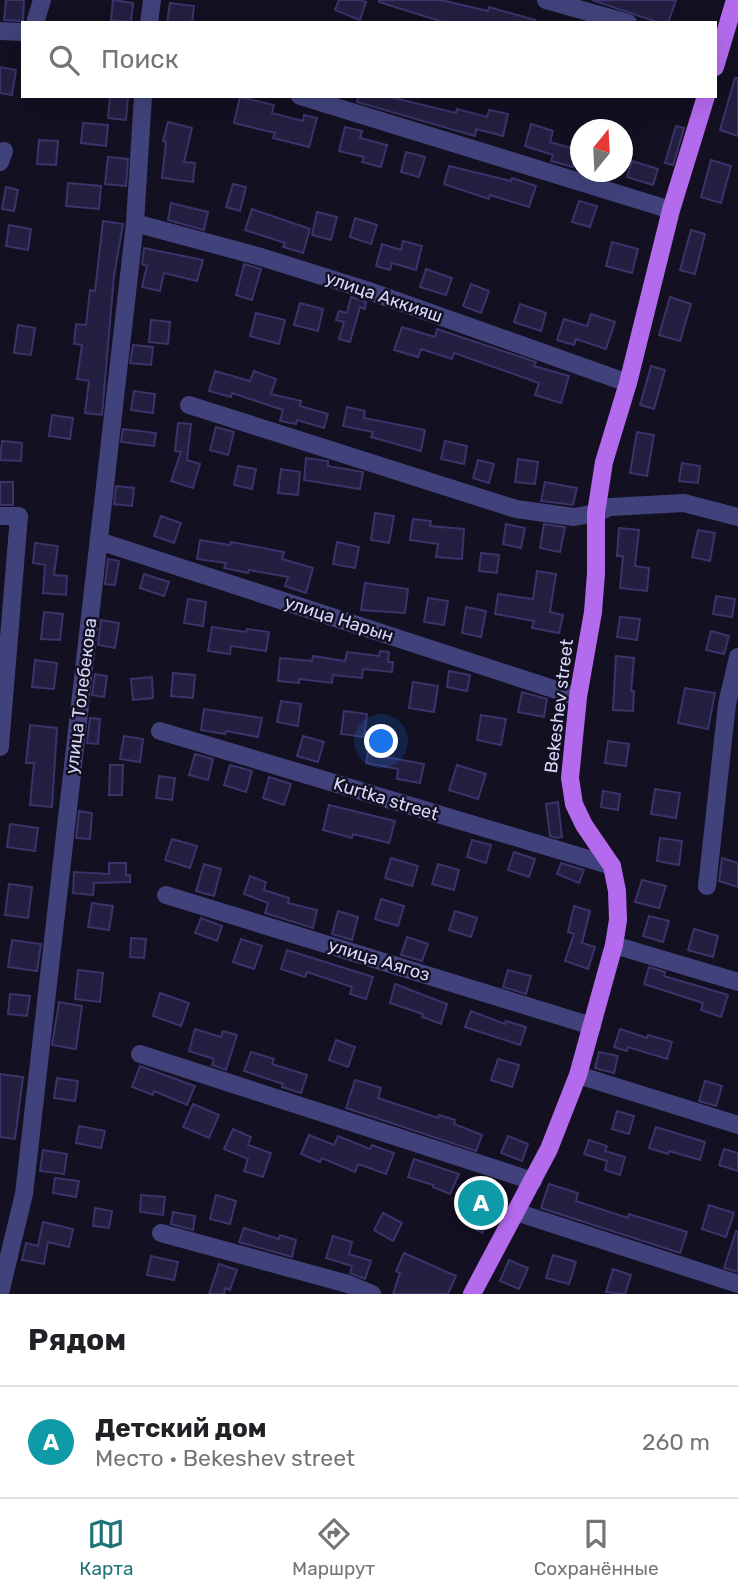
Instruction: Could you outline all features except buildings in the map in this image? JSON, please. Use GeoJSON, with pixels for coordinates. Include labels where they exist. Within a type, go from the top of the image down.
{"type":"FeatureCollection","features":[{"type":"Feature","properties":{"kind":"main road"},"geometry":{"type":"LineString","coordinates":[[718,48],[735,0]]}},
{"type":"Feature","properties":{"kind":"main road","name":"Bekeshev street"},"geometry":{"type":"LineString","coordinates":[[472,1294],[549,1149],[578,1075],[614,945],[618,920],[617,891],[611,866],[584,825],[574,804],[570,778],[579,697],[593,612],[596,513],[604,461],[628,383],[671,210],[705,98]]}},
{"type":"Feature","properties":{"kind":"street"},"geometry":{"type":"LineString","coordinates":[[36,21],[42,0]]}},
{"type":"Feature","properties":{"kind":"street"},"geometry":{"type":"LineString","coordinates":[[149,21],[152,0]]}},
{"type":"Feature","properties":{"kind":"street"},"geometry":{"type":"LineString","coordinates":[[546,0],[621,21]]}},
{"type":"Feature","properties":{"kind":"street"},"geometry":{"type":"LineString","coordinates":[[0,31],[21,32]]}},
{"type":"Feature","properties":{"kind":"street","name":"улица Толебекова"},"geometry":{"type":"LineString","coordinates":[[0,1293],[24,1194],[135,223],[143,98]]}},
{"type":"Feature","properties":{"kind":"street"},"geometry":{"type":"LineString","coordinates":[[307,98],[671,210]]}},
{"type":"Feature","properties":{"kind":"street","name":"улица Аккияш"},"geometry":{"type":"LineString","coordinates":[[135,223],[261,257],[366,290],[628,383]]}},
{"type":"Feature","properties":{"kind":"street"},"geometry":{"type":"LineString","coordinates":[[189,405],[516,509],[574,517],[610,507],[684,503],[738,517]]}},
{"type":"Feature","properties":{"kind":"street"},"geometry":{"type":"LineString","coordinates":[[0,516],[19,516],[0,747]]}},
{"type":"Feature","properties":{"kind":"street","name":"улица Нарын"},"geometry":{"type":"LineString","coordinates":[[99,541],[579,697]]}},
{"type":"Feature","properties":{"kind":"street"},"geometry":{"type":"LineString","coordinates":[[708,887],[727,704],[738,657]]}},
{"type":"Feature","properties":{"kind":"street","name":"Kurtka street"},"geometry":{"type":"LineString","coordinates":[[160,731],[611,866]]}},
{"type":"Feature","properties":{"kind":"street","name":"улица Аягоз"},"geometry":{"type":"LineString","coordinates":[[166,895],[592,1026]]}},
{"type":"Feature","properties":{"kind":"street"},"geometry":{"type":"LineString","coordinates":[[614,945],[738,982]]}},
{"type":"Feature","properties":{"kind":"street"},"geometry":{"type":"LineString","coordinates":[[141,1054],[533,1181]]}},
{"type":"Feature","properties":{"kind":"street"},"geometry":{"type":"LineString","coordinates":[[578,1075],[738,1125]]}},
{"type":"Feature","properties":{"kind":"street"},"geometry":{"type":"LineString","coordinates":[[516,1212],[738,1284]]}},
{"type":"Feature","properties":{"kind":"street"},"geometry":{"type":"LineString","coordinates":[[161,1233],[348,1284],[372,1294]]}},
{"type":"Feature","properties":{"kind":"place","name":"Детский дом"},"geometry":{"type":"Point","coordinates":[481,1203]}}]}
